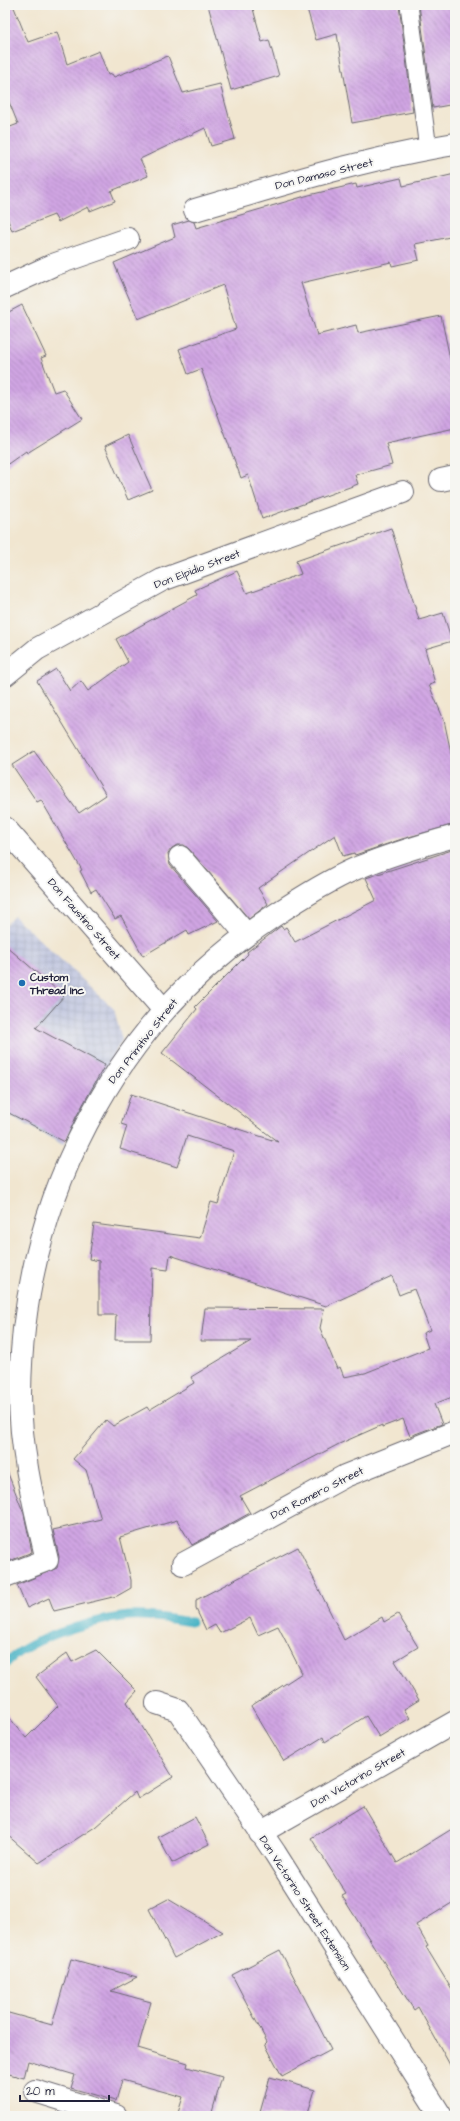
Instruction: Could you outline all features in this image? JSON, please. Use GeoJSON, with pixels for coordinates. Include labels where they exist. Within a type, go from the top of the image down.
{"type":"FeatureCollection","features":[{"type":"Feature","properties":{"kind":"street","name":"Don Damaso Street"},"geometry":{"type":"LineString","coordinates":[[195,210],[311,176],[455,144]]}},
{"type":"Feature","properties":{"kind":"street"},"geometry":{"type":"LineString","coordinates":[[5,287],[53,266],[128,239]]}},
{"type":"Feature","properties":{"kind":"street","name":"Don Elpidio Street"},"geometry":{"type":"LineString","coordinates":[[5,675],[37,649],[162,580],[403,492]]}},
{"type":"Feature","properties":{"kind":"street","name":"Don Faustino Street"},"geometry":{"type":"LineString","coordinates":[[5,828],[164,1010]]}},
{"type":"Feature","properties":{"kind":"street","name":"Don Primitivo Street"},"geometry":{"type":"LineString","coordinates":[[5,1576],[47,1560],[28,1478],[20,1395],[26,1311],[43,1229],[72,1150],[113,1076],[164,1010],[206,967],[246,934],[302,896],[356,869],[412,848],[455,836]]}},
{"type":"Feature","properties":{"kind":"street"},"geometry":{"type":"LineString","coordinates":[[180,857],[246,934]]}},
{"type":"Feature","properties":{"kind":"street","name":"Don Romero Street"},"geometry":{"type":"LineString","coordinates":[[183,1564],[345,1476],[455,1432]]}},
{"type":"Feature","properties":{"kind":"street","name":"Don Victorino Street Extension"},"geometry":{"type":"LineString","coordinates":[[157,1703],[178,1710],[260,1833],[441,2116]]}},
{"type":"Feature","properties":{"kind":"street","name":"Don Victorino Street"},"geometry":{"type":"LineString","coordinates":[[260,1833],[455,1722]]}},
{"type":"Feature","properties":{"kind":"street"},"geometry":{"type":"LineString","coordinates":[[35,2091],[116,2116]]}},
{"type":"Feature","properties":{"kind":"lane"},"geometry":{"type":"LineString","coordinates":[[409,5],[428,149]]}},
{"type":"Feature","properties":{"kind":"shaded area"},"geometry":{"type":"Polygon","coordinates":[[[14,916],[114,1009],[122,1040],[63,1145],[5,1113],[5,925],[14,916]]]}},
{"type":"Feature","properties":{"kind":"building"},"geometry":{"type":"Polygon","coordinates":[[[5,5],[13,5],[28,42],[57,32],[67,64],[99,51],[108,75],[112,74],[114,77],[168,56],[183,93],[220,84],[235,139],[211,146],[205,128],[140,159],[148,176],[111,191],[115,201],[90,211],[88,207],[58,222],[54,215],[12,231],[5,212],[5,129],[18,124],[5,92],[5,5]]]}},
{"type":"Feature","properties":{"kind":"building"},"geometry":{"type":"Polygon","coordinates":[[[208,5],[252,5],[262,42],[269,40],[279,76],[231,90],[208,5]]]}},
{"type":"Feature","properties":{"kind":"building"},"geometry":{"type":"Polygon","coordinates":[[[306,5],[399,5],[413,112],[352,123],[337,34],[316,40],[306,5]]]}},
{"type":"Feature","properties":{"kind":"building"},"geometry":{"type":"Polygon","coordinates":[[[419,5],[455,5],[455,104],[433,108],[419,5]]]}},
{"type":"Feature","properties":{"kind":"building"},"geometry":{"type":"Polygon","coordinates":[[[455,174],[455,236],[415,244],[419,260],[392,266],[391,262],[301,283],[317,335],[356,325],[358,333],[441,316],[455,382],[455,428],[386,443],[392,465],[355,475],[358,484],[262,519],[248,475],[241,478],[201,369],[188,374],[179,349],[236,329],[223,285],[138,319],[114,263],[175,237],[172,225],[189,220],[194,222],[196,228],[309,195],[356,184],[357,188],[401,178],[403,186],[455,174]]]}},
{"type":"Feature","properties":{"kind":"building"},"geometry":{"type":"Polygon","coordinates":[[[22,305],[46,356],[41,358],[54,392],[63,389],[82,419],[27,453],[26,451],[5,466],[5,314],[22,305]]]}},
{"type":"Feature","properties":{"kind":"building"},"geometry":{"type":"Polygon","coordinates":[[[128,435],[152,490],[128,500],[105,446],[128,435]]]}},
{"type":"Feature","properties":{"kind":"building"},"geometry":{"type":"Polygon","coordinates":[[[391,528],[419,620],[443,613],[452,641],[425,649],[435,683],[429,685],[444,720],[455,772],[455,824],[402,839],[355,855],[354,853],[343,856],[335,835],[258,888],[268,904],[249,919],[189,849],[184,845],[177,845],[168,853],[170,865],[218,921],[189,935],[187,930],[143,956],[121,916],[115,919],[96,889],[91,892],[80,871],[82,870],[41,800],[37,802],[12,765],[34,751],[79,813],[106,795],[37,681],[56,669],[70,691],[81,681],[88,691],[128,662],[116,639],[197,595],[195,590],[237,571],[247,593],[301,574],[296,561],[391,528]]]}},
{"type":"Feature","properties":{"kind":"building"},"geometry":{"type":"Polygon","coordinates":[[[455,849],[455,1396],[434,1404],[442,1424],[410,1436],[403,1419],[382,1427],[382,1425],[339,1444],[240,1496],[250,1513],[192,1545],[177,1520],[120,1537],[131,1580],[131,1588],[117,1596],[54,1611],[49,1598],[27,1608],[17,1585],[57,1568],[59,1557],[53,1530],[101,1519],[86,1470],[73,1459],[106,1420],[113,1426],[147,1407],[149,1410],[194,1383],[191,1377],[251,1341],[201,1341],[205,1308],[324,1309],[320,1328],[337,1369],[340,1367],[344,1377],[365,1373],[428,1348],[423,1333],[430,1330],[414,1289],[399,1295],[392,1276],[326,1306],[170,1255],[168,1270],[152,1268],[150,1340],[115,1340],[116,1315],[99,1315],[99,1261],[89,1259],[94,1224],[200,1238],[211,1202],[218,1204],[234,1151],[187,1136],[177,1167],[120,1149],[127,1126],[121,1124],[131,1094],[278,1142],[162,1053],[197,1009],[195,1007],[248,954],[247,952],[281,926],[283,929],[286,927],[295,942],[376,900],[366,878],[455,849]]]}},
{"type":"Feature","properties":{"kind":"building"},"geometry":{"type":"Polygon","coordinates":[[[5,945],[64,996],[36,1028],[105,1065],[76,1117],[65,1142],[5,1111],[5,945]]]}},
{"type":"Feature","properties":{"kind":"building"},"geometry":{"type":"Polygon","coordinates":[[[7,1471],[24,1514],[32,1552],[7,1562],[5,1559],[5,1472],[7,1471]]]}},
{"type":"Feature","properties":{"kind":"building"},"geometry":{"type":"Polygon","coordinates":[[[298,1547],[344,1640],[382,1617],[384,1622],[398,1614],[418,1647],[395,1661],[419,1700],[404,1709],[410,1718],[379,1737],[366,1716],[325,1742],[323,1737],[284,1761],[251,1706],[302,1673],[278,1626],[258,1635],[250,1618],[220,1633],[215,1625],[206,1630],[196,1609],[196,1600],[298,1547]]]}},
{"type":"Feature","properties":{"kind":"building"},"geometry":{"type":"Polygon","coordinates":[[[96,1650],[137,1691],[127,1702],[173,1777],[138,1799],[135,1792],[95,1827],[39,1863],[5,1833],[5,1712],[26,1738],[58,1706],[36,1677],[67,1653],[72,1662],[96,1650]]]}},
{"type":"Feature","properties":{"kind":"building"},"geometry":{"type":"Polygon","coordinates":[[[363,1806],[397,1863],[455,1827],[455,1901],[416,1925],[428,1946],[426,1947],[455,1995],[455,2074],[418,2007],[414,2010],[342,1896],[346,1894],[311,1838],[363,1806]]]}},
{"type":"Feature","properties":{"kind":"building"},"geometry":{"type":"Polygon","coordinates":[[[195,1817],[209,1844],[172,1863],[158,1837],[195,1817]]]}},
{"type":"Feature","properties":{"kind":"building"},"geometry":{"type":"Polygon","coordinates":[[[168,1899],[223,1932],[174,1958],[149,1909],[168,1899]]]}},
{"type":"Feature","properties":{"kind":"building"},"geometry":{"type":"Polygon","coordinates":[[[280,1950],[331,2050],[282,2076],[265,2044],[267,2042],[232,1975],[280,1950]]]}},
{"type":"Feature","properties":{"kind":"building"},"geometry":{"type":"Polygon","coordinates":[[[71,1959],[137,1977],[111,1991],[151,2002],[138,2048],[188,2063],[187,2067],[222,2077],[211,2116],[177,2116],[183,2097],[122,2080],[116,2101],[71,2088],[75,2075],[28,2061],[24,2078],[5,2073],[5,2012],[52,2025],[71,1959]]]}},
{"type":"Feature","properties":{"kind":"building"},"geometry":{"type":"Polygon","coordinates":[[[270,2077],[315,2090],[307,2116],[259,2116],[270,2077]]]}},
{"type":"Feature","properties":{"kind":"waterway"},"geometry":{"type":"LineString","coordinates":[[5,1665],[14,1656],[42,1640],[76,1627],[108,1619],[138,1616],[191,1622]]}},
{"type":"Feature","properties":{"kind":"place","name":"Custom Thread Inc"},"geometry":{"type":"Point","coordinates":[22,983]}}]}
